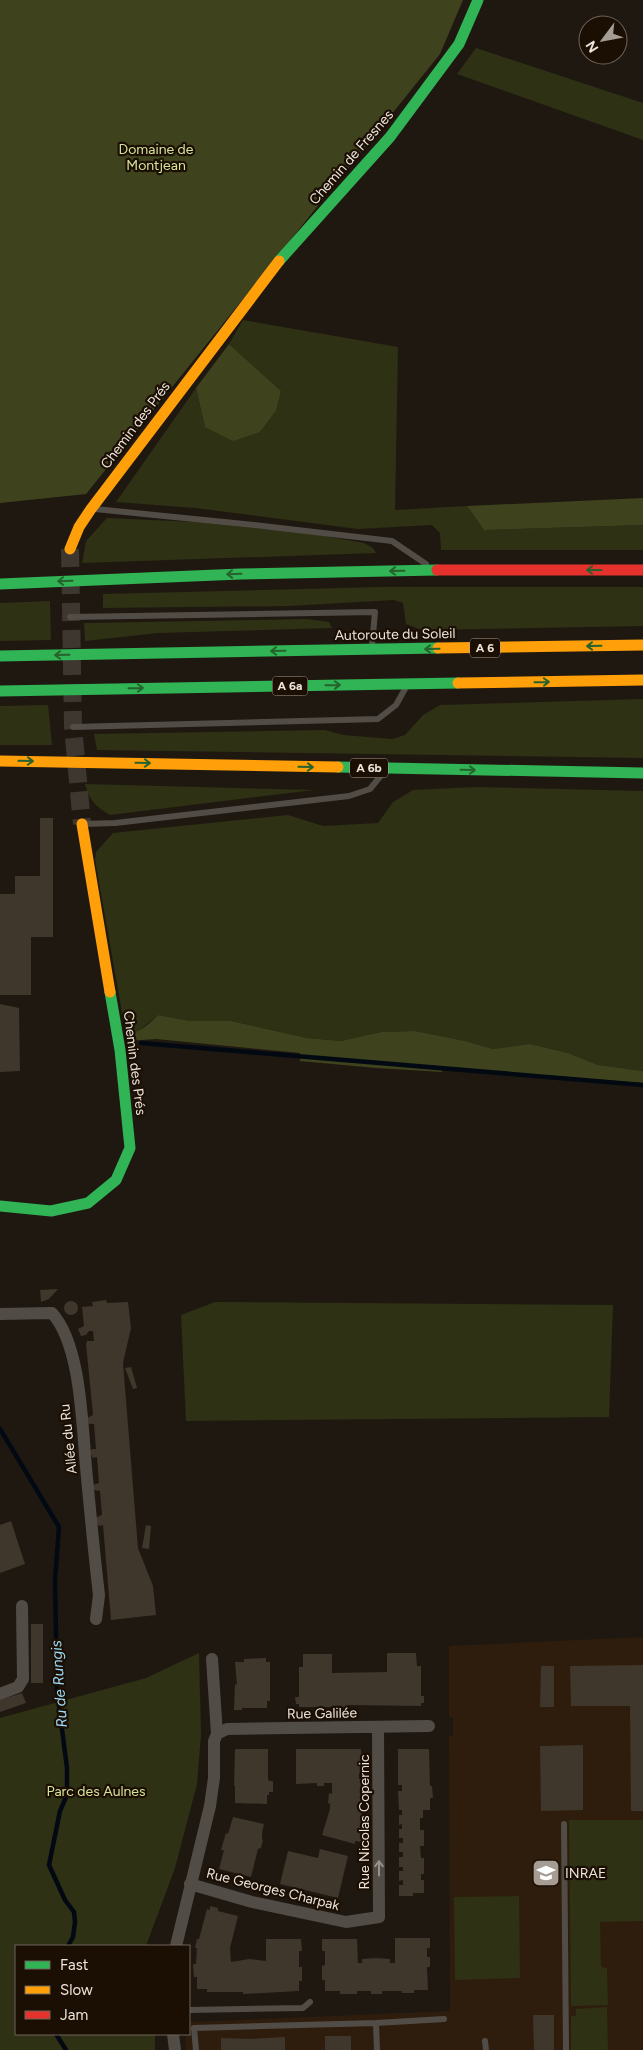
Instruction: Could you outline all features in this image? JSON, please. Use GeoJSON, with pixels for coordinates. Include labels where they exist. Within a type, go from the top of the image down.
{"type":"FeatureCollection","features":[{"type":"Feature","properties":{"kind":"main road","name":"Chemin de Fresnes"},"geometry":{"type":"LineString","coordinates":[[230,323],[278,262],[390,137],[459,44],[478,0]]}},
{"type":"Feature","properties":{"kind":"main road","name":"Chemin des Prés"},"geometry":{"type":"LineString","coordinates":[[70,549],[79,527],[91,509],[230,323]]}},
{"type":"Feature","properties":{"kind":"main road"},"geometry":{"type":"LineString","coordinates":[[0,584],[247,574],[435,570],[643,570]]}},
{"type":"Feature","properties":{"kind":"main road","name":"Autoroute du Soleil"},"geometry":{"type":"LineString","coordinates":[[0,656],[643,645]]}},
{"type":"Feature","properties":{"kind":"main road","name":"A 6a"},"geometry":{"type":"LineString","coordinates":[[0,692],[643,680]]}},
{"type":"Feature","properties":{"kind":"main road","name":"A 6b"},"geometry":{"type":"LineString","coordinates":[[0,760],[643,773]]}},
{"type":"Feature","properties":{"kind":"main road","name":"Chemin des Prés"},"geometry":{"type":"LineString","coordinates":[[0,1206],[51,1210],[88,1203],[116,1180],[130,1148],[120,1050],[82,824]]}},
{"type":"Feature","properties":{"kind":"street","name":"Allée du Ru"},"geometry":{"type":"LineString","coordinates":[[0,1314],[52,1313],[68,1342],[76,1375],[81,1414],[99,1596],[96,1619]]}},
{"type":"Feature","properties":{"kind":"street"},"geometry":{"type":"LineString","coordinates":[[0,1694],[18,1687],[23,1679],[22,1606]]}},
{"type":"Feature","properties":{"kind":"street"},"geometry":{"type":"LineString","coordinates":[[176,1945],[210,1806],[214,1778],[214,1740],[217,1734],[212,1660]]}},
{"type":"Feature","properties":{"kind":"street","name":"Rue Galilée"},"geometry":{"type":"LineString","coordinates":[[217,1734],[227,1729],[429,1726]]}},
{"type":"Feature","properties":{"kind":"street","name":"Rue Nicolas Copernic"},"geometry":{"type":"LineString","coordinates":[[378,1727],[380,1917]]}},
{"type":"Feature","properties":{"kind":"street","name":"Rue Georges Charpak"},"geometry":{"type":"LineString","coordinates":[[190,1884],[252,1902],[346,1922],[380,1917]]}},
{"type":"Feature","properties":{"kind":"street"},"geometry":{"type":"LineString","coordinates":[[173,2035],[175,2050]]}},
{"type":"Feature","properties":{"kind":"lane"},"geometry":{"type":"LineString","coordinates":[[91,509],[392,541],[435,570]]}},
{"type":"Feature","properties":{"kind":"lane"},"geometry":{"type":"LineString","coordinates":[[70,618],[375,612],[372,650]]}},
{"type":"Feature","properties":{"kind":"lane"},"geometry":{"type":"LineString","coordinates":[[73,727],[378,719],[396,705],[408,684]]}},
{"type":"Feature","properties":{"kind":"lane"},"geometry":{"type":"LineString","coordinates":[[82,824],[115,823],[350,796],[370,790],[387,768]]}},
{"type":"Feature","properties":{"kind":"lane"},"geometry":{"type":"LineString","coordinates":[[564,1824],[566,2050]]}},
{"type":"Feature","properties":{"kind":"lane"},"geometry":{"type":"LineString","coordinates":[[190,2010],[303,2008],[310,2002]]}},
{"type":"Feature","properties":{"kind":"lane"},"geometry":{"type":"LineString","coordinates":[[196,2050],[194,2028],[376,2023],[444,2019]]}},
{"type":"Feature","properties":{"kind":"lane"},"geometry":{"type":"LineString","coordinates":[[376,2023],[377,2050]]}},
{"type":"Feature","properties":{"kind":"lane"},"geometry":{"type":"LineString","coordinates":[[485,2041],[486,2050]]}},
{"type":"Feature","properties":{"kind":"shaded area","name":"INRAE"},"geometry":{"type":"Polygon","coordinates":[[[643,1637],[643,2050],[186,2050],[185,2035],[190,2035],[190,2022],[450,2011],[449,1736],[453,1735],[453,1718],[449,1717],[449,1646],[643,1637]]]}},
{"type":"Feature","properties":{"kind":"green space","name":"Domaine de Montjean"},"geometry":{"type":"Polygon","coordinates":[[[0,0],[463,0],[440,54],[86,494],[0,503],[0,0]]]}},
{"type":"Feature","properties":{"kind":"green space"},"geometry":{"type":"Polygon","coordinates":[[[476,48],[643,103],[643,140],[457,74],[476,48]]]}},
{"type":"Feature","properties":{"kind":"green space"},"geometry":{"type":"Polygon","coordinates":[[[243,320],[398,347],[395,510],[467,506],[484,530],[643,525],[643,550],[441,550],[440,533],[432,525],[358,529],[195,508],[116,502],[196,388],[205,427],[260,432],[276,411],[281,391],[229,344],[243,320]]]}},
{"type":"Feature","properties":{"kind":"green space"},"geometry":{"type":"Polygon","coordinates":[[[229,344],[281,391],[276,411],[260,432],[233,441],[205,427],[196,388],[229,344]]]}},
{"type":"Feature","properties":{"kind":"green space"},"geometry":{"type":"Polygon","coordinates":[[[643,498],[643,525],[484,530],[467,506],[643,498]]]}},
{"type":"Feature","properties":{"kind":"green space"},"geometry":{"type":"Polygon","coordinates":[[[107,518],[196,522],[320,535],[364,543],[373,548],[376,553],[82,563],[86,541],[107,518]]]}},
{"type":"Feature","properties":{"kind":"green space"},"geometry":{"type":"Polygon","coordinates":[[[380,587],[643,587],[643,626],[422,630],[406,624],[403,603],[394,600],[289,606],[103,608],[103,594],[380,587]]]}},
{"type":"Feature","properties":{"kind":"green space"},"geometry":{"type":"Polygon","coordinates":[[[50,601],[51,640],[0,641],[0,603],[50,601]]]}},
{"type":"Feature","properties":{"kind":"green space"},"geometry":{"type":"Polygon","coordinates":[[[307,619],[329,622],[332,628],[158,633],[85,641],[84,623],[307,619]]]}},
{"type":"Feature","properties":{"kind":"green space"},"geometry":{"type":"Polygon","coordinates":[[[643,699],[643,758],[97,750],[94,734],[325,730],[343,735],[392,739],[405,735],[423,715],[440,705],[643,699]]]}},
{"type":"Feature","properties":{"kind":"green space"},"geometry":{"type":"Polygon","coordinates":[[[48,705],[52,745],[0,745],[0,706],[48,705]]]}},
{"type":"Feature","properties":{"kind":"green space"},"geometry":{"type":"Polygon","coordinates":[[[85,784],[314,790],[110,815],[100,809],[94,802],[85,784]]]}},
{"type":"Feature","properties":{"kind":"green space"},"geometry":{"type":"Polygon","coordinates":[[[476,787],[643,791],[643,1071],[598,1065],[568,1053],[530,1044],[493,1049],[415,1031],[381,1032],[342,1041],[307,1038],[231,1021],[190,1021],[158,1015],[137,1032],[126,1035],[95,860],[96,852],[113,833],[288,815],[323,826],[378,823],[393,802],[413,790],[476,787]]]}},
{"type":"Feature","properties":{"kind":"green space"},"geometry":{"type":"Polygon","coordinates":[[[158,1015],[190,1021],[231,1021],[307,1038],[341,1041],[381,1032],[415,1031],[493,1049],[530,1044],[568,1053],[598,1065],[643,1071],[643,1083],[443,1067],[442,1072],[376,1068],[300,1061],[300,1053],[156,1039],[128,1041],[126,1035],[144,1028],[158,1015]]]}},
{"type":"Feature","properties":{"kind":"green space"},"geometry":{"type":"Polygon","coordinates":[[[215,1302],[613,1305],[609,1417],[186,1421],[181,1315],[215,1302]]]}},
{"type":"Feature","properties":{"kind":"green space","name":"Parc des Aulnes"},"geometry":{"type":"Polygon","coordinates":[[[199,1653],[201,1735],[197,1784],[175,1868],[146,1945],[15,1945],[15,2035],[155,2035],[155,2050],[0,2050],[0,1718],[146,1678],[199,1653]]]}},
{"type":"Feature","properties":{"kind":"green space"},"geometry":{"type":"Polygon","coordinates":[[[569,1820],[643,1820],[643,1921],[600,1922],[601,1967],[607,1968],[608,2005],[571,2006],[569,1820]]]}},
{"type":"Feature","properties":{"kind":"green space"},"geometry":{"type":"Polygon","coordinates":[[[519,1896],[520,1978],[455,1980],[454,1897],[519,1896]]]}},
{"type":"Feature","properties":{"kind":"green space"},"geometry":{"type":"Polygon","coordinates":[[[607,2007],[608,2050],[571,2050],[571,2016],[576,2016],[576,2009],[607,2007]]]}},
{"type":"Feature","properties":{"kind":"building"},"geometry":{"type":"Polygon","coordinates":[[[40,818],[53,818],[53,937],[31,937],[31,995],[0,995],[0,894],[15,894],[15,876],[40,876],[40,818]]]}},
{"type":"Feature","properties":{"kind":"building"},"geometry":{"type":"Polygon","coordinates":[[[0,1004],[19,1008],[20,1071],[0,1072],[0,1004]]]}},
{"type":"Feature","properties":{"kind":"building"},"geometry":{"type":"Polygon","coordinates":[[[58,1289],[49,1299],[41,1302],[40,1290],[58,1289]]]}},
{"type":"Feature","properties":{"kind":"building"},"geometry":{"type":"Polygon","coordinates":[[[106,1300],[107,1303],[128,1302],[131,1328],[123,1363],[138,1548],[153,1586],[156,1615],[111,1620],[103,1525],[99,1526],[96,1522],[97,1517],[102,1515],[100,1491],[94,1490],[93,1485],[99,1483],[97,1457],[93,1458],[90,1452],[92,1449],[96,1449],[94,1424],[89,1424],[87,1418],[93,1415],[86,1344],[87,1341],[94,1341],[93,1331],[89,1331],[86,1335],[81,1336],[78,1329],[84,1326],[82,1307],[93,1306],[92,1302],[106,1300]]]}},
{"type":"Feature","properties":{"kind":"building"},"geometry":{"type":"Polygon","coordinates":[[[71,1301],[76,1303],[78,1308],[76,1313],[71,1315],[66,1313],[64,1308],[66,1303],[71,1301]]]}},
{"type":"Feature","properties":{"kind":"building"},"geometry":{"type":"Polygon","coordinates":[[[131,1367],[137,1388],[133,1389],[125,1368],[131,1367]]]}},
{"type":"Feature","properties":{"kind":"building"},"geometry":{"type":"Polygon","coordinates":[[[11,1521],[25,1564],[0,1573],[0,1525],[11,1521]]]}},
{"type":"Feature","properties":{"kind":"building"},"geometry":{"type":"Polygon","coordinates":[[[146,1525],[151,1526],[149,1549],[142,1548],[146,1525]]]}},
{"type":"Feature","properties":{"kind":"building"},"geometry":{"type":"Polygon","coordinates":[[[31,1624],[43,1624],[43,1683],[31,1683],[31,1624]]]}},
{"type":"Feature","properties":{"kind":"building"},"geometry":{"type":"Polygon","coordinates":[[[387,1653],[416,1653],[417,1666],[421,1666],[421,1696],[424,1696],[424,1703],[421,1703],[421,1706],[348,1705],[348,1707],[299,1707],[299,1704],[296,1704],[295,1697],[299,1697],[299,1667],[303,1667],[303,1654],[332,1654],[332,1673],[387,1672],[387,1653]]]}},
{"type":"Feature","properties":{"kind":"building"},"geometry":{"type":"Polygon","coordinates":[[[266,1658],[266,1662],[270,1662],[270,1701],[267,1701],[267,1708],[242,1708],[242,1710],[234,1710],[235,1684],[237,1685],[235,1662],[244,1662],[244,1659],[266,1658]]]}},
{"type":"Feature","properties":{"kind":"building"},"geometry":{"type":"Polygon","coordinates":[[[643,1665],[643,1811],[631,1811],[630,1706],[571,1706],[570,1666],[643,1665]]]}},
{"type":"Feature","properties":{"kind":"building"},"geometry":{"type":"Polygon","coordinates":[[[541,1666],[554,1666],[554,1707],[540,1707],[541,1666]]]}},
{"type":"Feature","properties":{"kind":"building"},"geometry":{"type":"Polygon","coordinates":[[[22,1693],[26,1703],[0,1712],[0,1700],[22,1693]]]}},
{"type":"Feature","properties":{"kind":"building"},"geometry":{"type":"Polygon","coordinates":[[[583,1745],[583,1810],[541,1811],[540,1746],[583,1745]]]}},
{"type":"Feature","properties":{"kind":"building"},"geometry":{"type":"Polygon","coordinates":[[[235,1749],[268,1749],[268,1778],[269,1781],[273,1781],[273,1792],[269,1792],[269,1795],[267,1795],[267,1804],[235,1803],[235,1749]]]}},
{"type":"Feature","properties":{"kind":"building"},"geometry":{"type":"Polygon","coordinates":[[[296,1749],[361,1749],[362,1773],[359,1773],[359,1779],[361,1779],[362,1842],[355,1841],[355,1844],[322,1835],[330,1809],[330,1804],[328,1803],[329,1793],[332,1794],[332,1783],[324,1783],[324,1786],[317,1786],[317,1783],[296,1784],[296,1749]]]}},
{"type":"Feature","properties":{"kind":"building"},"geometry":{"type":"Polygon","coordinates":[[[398,1749],[429,1749],[430,1786],[432,1786],[433,1798],[430,1798],[430,1810],[423,1810],[423,1818],[420,1818],[420,1830],[424,1830],[424,1846],[420,1846],[421,1858],[424,1858],[424,1874],[421,1874],[421,1880],[424,1880],[424,1893],[413,1893],[413,1896],[399,1896],[399,1885],[403,1885],[403,1880],[399,1881],[399,1871],[403,1871],[403,1867],[399,1867],[399,1857],[403,1857],[403,1852],[399,1852],[399,1843],[403,1843],[403,1838],[399,1838],[399,1829],[402,1829],[402,1824],[399,1825],[399,1815],[402,1815],[402,1810],[399,1810],[398,1791],[402,1791],[402,1785],[398,1785],[398,1749]]]}},
{"type":"Feature","properties":{"kind":"building"},"geometry":{"type":"Polygon","coordinates":[[[233,1817],[264,1824],[263,1840],[261,1848],[258,1849],[251,1877],[219,1869],[224,1850],[221,1850],[233,1817]]]}},
{"type":"Feature","properties":{"kind":"building"},"geometry":{"type":"Polygon","coordinates":[[[320,1849],[348,1856],[338,1898],[280,1884],[288,1851],[318,1858],[320,1849]]]}},
{"type":"Feature","properties":{"kind":"building"},"geometry":{"type":"Polygon","coordinates":[[[210,1906],[218,1908],[218,1911],[238,1916],[230,1948],[231,1962],[249,1959],[266,1961],[266,1939],[301,1939],[302,1951],[299,1951],[299,1967],[302,1967],[302,1981],[299,1981],[299,1991],[243,1994],[243,1992],[207,1992],[207,1989],[197,1989],[197,1977],[194,1977],[193,1964],[196,1964],[197,1948],[195,1948],[207,1909],[210,1910],[210,1906]]]}},
{"type":"Feature","properties":{"kind":"building"},"geometry":{"type":"Polygon","coordinates":[[[395,1938],[430,1938],[430,1948],[427,1948],[427,1957],[430,1957],[430,1967],[427,1967],[428,1990],[414,1990],[414,1993],[382,1991],[382,1994],[371,1994],[371,1991],[357,1991],[357,1994],[340,1994],[340,1991],[325,1991],[325,1980],[322,1980],[325,1951],[322,1951],[322,1939],[357,1939],[358,1963],[362,1963],[362,1959],[376,1958],[390,1959],[390,1963],[395,1963],[395,1938]]]}},
{"type":"Feature","properties":{"kind":"building"},"geometry":{"type":"Polygon","coordinates":[[[533,2015],[554,2015],[554,2050],[534,2050],[533,2015]]]}},
{"type":"Feature","properties":{"kind":"building"},"geometry":{"type":"Polygon","coordinates":[[[325,2036],[351,2036],[351,2050],[325,2050],[325,2036]]]}},
{"type":"Feature","properties":{"kind":"building"},"geometry":{"type":"Polygon","coordinates":[[[285,2037],[285,2050],[221,2050],[221,2038],[285,2037]]]}},
{"type":"Feature","properties":{"kind":"waterway"},"geometry":{"type":"LineString","coordinates":[[141,1043],[643,1085]]}},
{"type":"Feature","properties":{"kind":"waterway","name":"Ru de Rungis"},"geometry":{"type":"LineString","coordinates":[[0,1429],[59,1527],[55,1580],[57,1690],[67,1768],[67,1795],[60,1811],[49,1865],[65,1900],[74,1912],[73,1937],[69,1945]]}},
{"type":"Feature","properties":{"kind":"waterway","name":"Ru de Rungis"},"geometry":{"type":"LineString","coordinates":[[57,2035],[66,2050]]}},
{"type":"Feature","properties":{"kind":"tunnel"},"geometry":{"type":"LineString","coordinates":[[70,549],[73,727],[82,824]]}},
{"type":"Feature","properties":{"kind":"traffic: fast"},"geometry":{"type":"LineString","coordinates":[[279,261],[390,137],[459,44],[478,0]]}},
{"type":"Feature","properties":{"kind":"traffic: fast"},"geometry":{"type":"LineString","coordinates":[[0,584],[241,574],[437,570]]}},
{"type":"Feature","properties":{"kind":"traffic: fast"},"geometry":{"type":"LineString","coordinates":[[0,656],[438,648]]}},
{"type":"Feature","properties":{"kind":"traffic: fast"},"geometry":{"type":"LineString","coordinates":[[0,691],[458,683]]}},
{"type":"Feature","properties":{"kind":"traffic: fast"},"geometry":{"type":"LineString","coordinates":[[338,767],[643,773]]}},
{"type":"Feature","properties":{"kind":"traffic: fast"},"geometry":{"type":"LineString","coordinates":[[0,1206],[51,1211],[88,1203],[116,1180],[130,1148],[120,1050],[110,992]]}},
{"type":"Feature","properties":{"kind":"traffic: slow"},"geometry":{"type":"LineString","coordinates":[[70,549],[79,527],[91,509],[279,261]]}},
{"type":"Feature","properties":{"kind":"traffic: slow"},"geometry":{"type":"LineString","coordinates":[[438,648],[643,645]]}},
{"type":"Feature","properties":{"kind":"traffic: slow"},"geometry":{"type":"LineString","coordinates":[[458,683],[643,680]]}},
{"type":"Feature","properties":{"kind":"traffic: slow"},"geometry":{"type":"LineString","coordinates":[[0,761],[338,767]]}},
{"type":"Feature","properties":{"kind":"traffic: slow"},"geometry":{"type":"LineString","coordinates":[[82,824],[110,992]]}},
{"type":"Feature","properties":{"kind":"traffic: jam"},"geometry":{"type":"LineString","coordinates":[[437,570],[643,570]]}},
{"type":"Feature","properties":{"kind":"place","name":"INRAE"},"geometry":{"type":"Point","coordinates":[546,1873]}}]}
